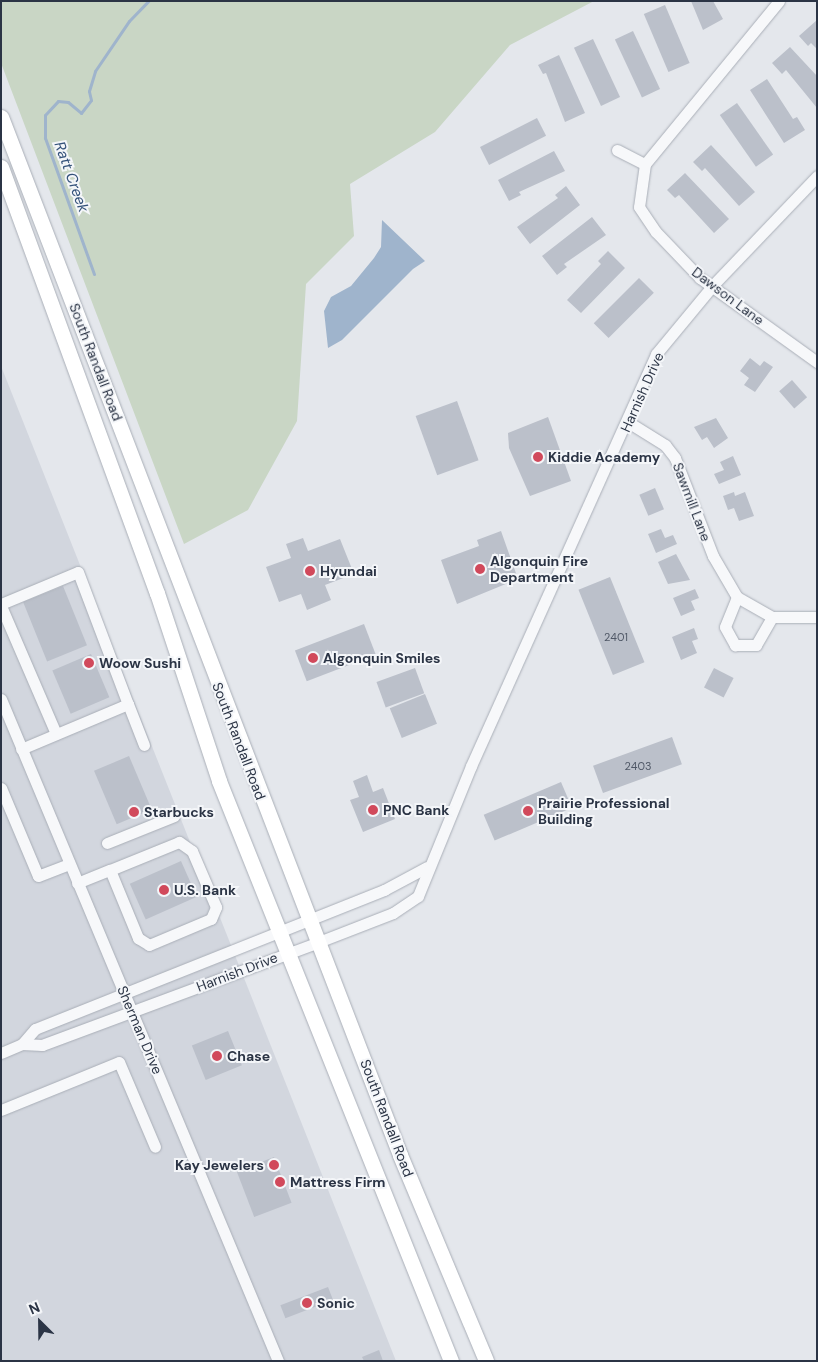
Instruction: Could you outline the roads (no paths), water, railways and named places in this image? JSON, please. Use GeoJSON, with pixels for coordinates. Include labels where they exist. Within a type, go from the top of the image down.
{"type":"FeatureCollection","features":[{"type":"Feature","properties":{"kind":"main road","name":"South Randall Road"},"geometry":{"type":"LineString","coordinates":[[1,117],[225,705],[321,942],[400,1155],[486,1361]]}},
{"type":"Feature","properties":{"kind":"main road","name":"South Randall Road"},"geometry":{"type":"LineString","coordinates":[[1,167],[157,593],[219,781],[289,952],[357,1134],[451,1361]]}},
{"type":"Feature","properties":{"kind":"street"},"geometry":{"type":"LineString","coordinates":[[617,150],[645,164],[779,1]]}},
{"type":"Feature","properties":{"kind":"street","name":"Dawson Lane"},"geometry":{"type":"LineString","coordinates":[[645,164],[639,207],[656,232],[700,278],[713,285],[817,362]]}},
{"type":"Feature","properties":{"kind":"street","name":"Harnish Drive"},"geometry":{"type":"LineString","coordinates":[[22,1044],[42,1045],[289,952],[321,942],[407,904],[418,896],[427,867],[628,422],[656,354],[713,285],[817,176]]}},
{"type":"Feature","properties":{"kind":"street","name":"Sawmill Lane"},"geometry":{"type":"LineString","coordinates":[[628,422],[665,445],[675,458],[713,556],[737,597],[772,617]]}},
{"type":"Feature","properties":{"kind":"street"},"geometry":{"type":"LineString","coordinates":[[56,734],[1,605],[78,572],[144,744]]}},
{"type":"Feature","properties":{"kind":"street"},"geometry":{"type":"LineString","coordinates":[[737,597],[725,627],[735,645],[756,645],[772,617],[817,616]]}},
{"type":"Feature","properties":{"kind":"street","name":"Sherman Drive"},"geometry":{"type":"LineString","coordinates":[[1,699],[278,1361]]}},
{"type":"Feature","properties":{"kind":"street"},"geometry":{"type":"LineString","coordinates":[[21,749],[128,704]]}},
{"type":"Feature","properties":{"kind":"street"},"geometry":{"type":"LineString","coordinates":[[1,788],[38,876],[69,864]]}},
{"type":"Feature","properties":{"kind":"street"},"geometry":{"type":"LineString","coordinates":[[107,843],[174,816]]}},
{"type":"Feature","properties":{"kind":"street"},"geometry":{"type":"LineString","coordinates":[[77,883],[179,842],[192,851],[216,907],[211,919],[149,945],[138,938],[110,870]]}},
{"type":"Feature","properties":{"kind":"street","name":"Harnish Drive"},"geometry":{"type":"LineString","coordinates":[[1,1053],[22,1044],[35,1029],[311,917],[384,890],[427,867]]}},
{"type":"Feature","properties":{"kind":"street"},"geometry":{"type":"LineString","coordinates":[[1,1110],[119,1062],[155,1147]]}},
{"type":"Feature","properties":{"kind":"water"},"geometry":{"type":"Polygon","coordinates":[[[382,220],[425,261],[413,269],[342,340],[328,348],[324,311],[331,297],[351,286],[374,258],[381,247],[382,220]]]}},
{"type":"Feature","properties":{"kind":"waterway","name":"Ratt Creek"},"geometry":{"type":"LineString","coordinates":[[94,274],[45,138],[45,115],[58,101],[68,102],[81,113],[91,100],[89,91],[95,71],[129,21],[148,1]]}},
{"type":"Feature","properties":{"kind":"place","name":"Kiddie Academy"},"geometry":{"type":"Point","coordinates":[538,457]}},
{"type":"Feature","properties":{"kind":"place","name":"Algonquin Fire Department"},"geometry":{"type":"Point","coordinates":[480,569]}},
{"type":"Feature","properties":{"kind":"place","name":"Hyundai"},"geometry":{"type":"Point","coordinates":[310,571]}},
{"type":"Feature","properties":{"kind":"place","name":"Algonquin Smiles"},"geometry":{"type":"Point","coordinates":[313,658]}},
{"type":"Feature","properties":{"kind":"place","name":"Woow Sushi"},"geometry":{"type":"Point","coordinates":[89,663]}},
{"type":"Feature","properties":{"kind":"place","name":"PNC Bank"},"geometry":{"type":"Point","coordinates":[373,810]}},
{"type":"Feature","properties":{"kind":"place","name":"Prairie Professional Building"},"geometry":{"type":"Point","coordinates":[528,811]}},
{"type":"Feature","properties":{"kind":"place","name":"Starbucks"},"geometry":{"type":"Point","coordinates":[134,812]}},
{"type":"Feature","properties":{"kind":"place","name":"U.S. Bank"},"geometry":{"type":"Point","coordinates":[164,890]}},
{"type":"Feature","properties":{"kind":"place","name":"Chase"},"geometry":{"type":"Point","coordinates":[217,1056]}},
{"type":"Feature","properties":{"kind":"place","name":"Kay Jewelers"},"geometry":{"type":"Point","coordinates":[274,1165]}},
{"type":"Feature","properties":{"kind":"place","name":"Mattress Firm"},"geometry":{"type":"Point","coordinates":[280,1182]}},
{"type":"Feature","properties":{"kind":"place","name":"Sonic"},"geometry":{"type":"Point","coordinates":[307,1303]}}]}
